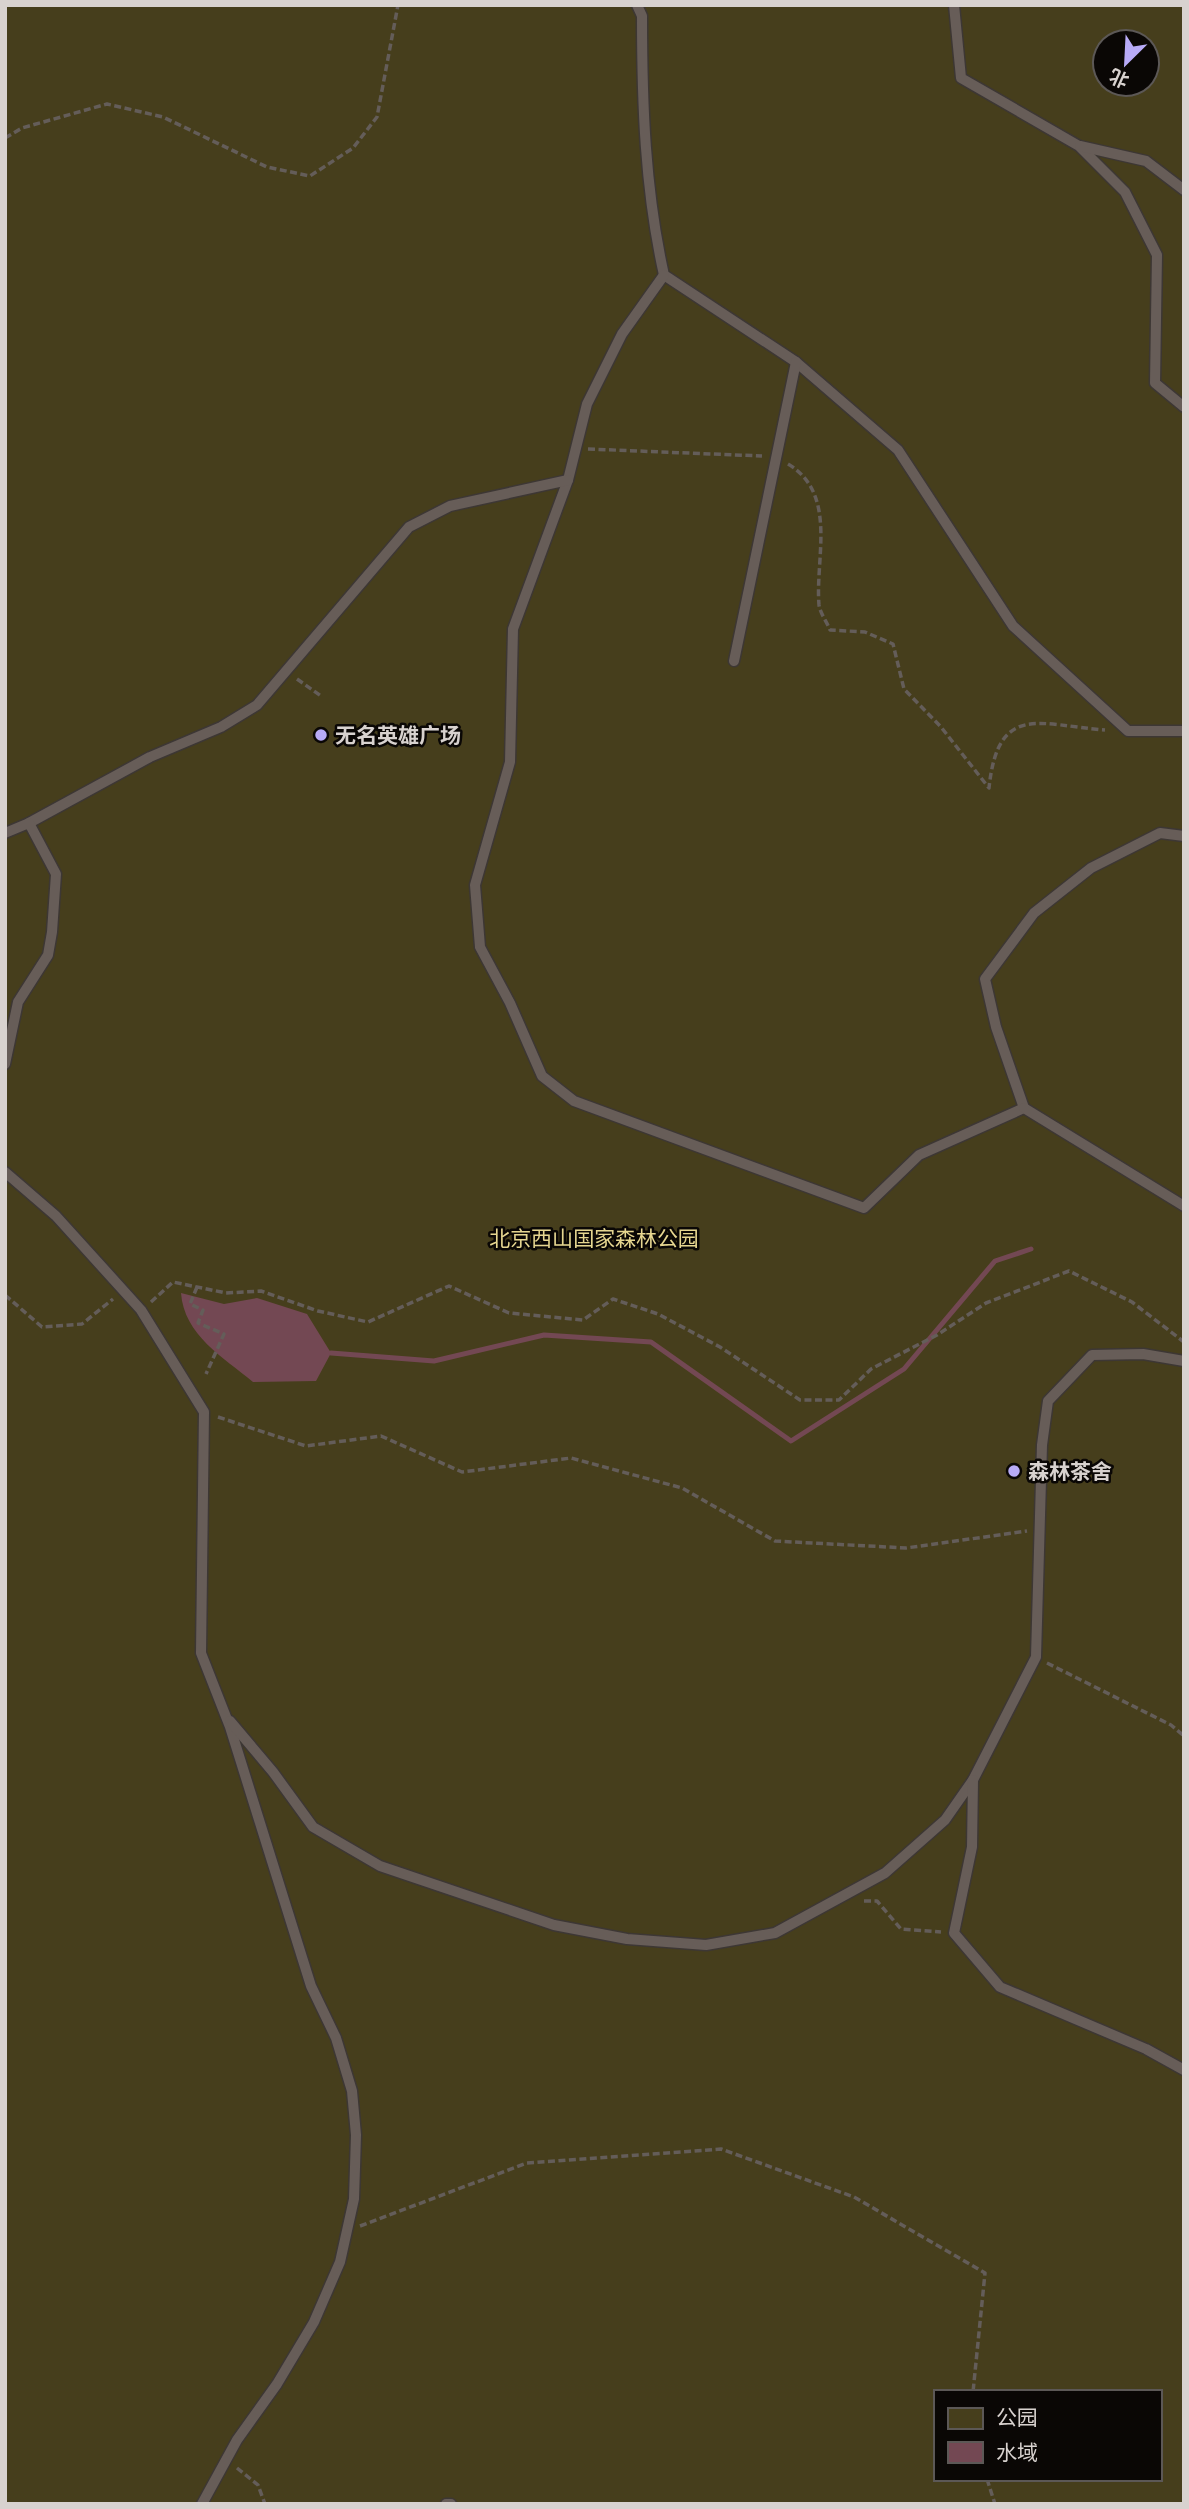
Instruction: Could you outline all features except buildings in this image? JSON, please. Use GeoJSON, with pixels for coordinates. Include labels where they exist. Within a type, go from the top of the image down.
{"type":"FeatureCollection","features":[{"type":"Feature","properties":{"kind":"lane"},"geometry":{"type":"LineString","coordinates":[[637,5],[642,16],[642,99],[653,222],[664,275],[796,362],[898,450],[1013,626],[1128,731],[1184,731]]}},
{"type":"Feature","properties":{"kind":"lane"},"geometry":{"type":"LineString","coordinates":[[954,5],[961,78],[1079,146],[1125,192],[1157,255],[1155,383],[1184,407]]}},
{"type":"Feature","properties":{"kind":"lane"},"geometry":{"type":"LineString","coordinates":[[1079,146],[1146,161],[1184,190]]}},
{"type":"Feature","properties":{"kind":"lane"},"geometry":{"type":"LineString","coordinates":[[664,275],[622,334],[587,404],[568,480],[513,629],[510,762],[475,885],[480,947],[510,1003],[542,1076],[574,1101],[864,1209],[919,1155],[1024,1108]]}},
{"type":"Feature","properties":{"kind":"lane"},"geometry":{"type":"LineString","coordinates":[[734,661],[796,362]]}},
{"type":"Feature","properties":{"kind":"lane"},"geometry":{"type":"LineString","coordinates":[[5,834],[150,757],[221,727],[257,705],[409,527],[450,506],[568,480]]}},
{"type":"Feature","properties":{"kind":"lane"},"geometry":{"type":"LineString","coordinates":[[5,1064],[18,1002],[48,955],[52,932],[56,874],[29,823]]}},
{"type":"Feature","properties":{"kind":"lane"},"geometry":{"type":"LineString","coordinates":[[1184,835],[1160,833],[1091,869],[1034,913],[985,979],[996,1027],[1024,1108],[1184,1206]]}},
{"type":"Feature","properties":{"kind":"lane"},"geometry":{"type":"LineString","coordinates":[[5,1172],[56,1216],[141,1310],[204,1412],[201,1653],[226,1716],[311,1986],[336,2038],[352,2091],[356,2135],[354,2199],[340,2262],[314,2322],[227,2459],[202,2504]]}},
{"type":"Feature","properties":{"kind":"lane"},"geometry":{"type":"LineString","coordinates":[[226,1716],[273,1772],[313,1827],[380,1866],[554,1925],[627,1939],[706,1945],[775,1933],[885,1873],[945,1820],[973,1780],[1036,1657],[1042,1445],[1048,1401],[1092,1355],[1143,1354],[1184,1361]]}},
{"type":"Feature","properties":{"kind":"lane"},"geometry":{"type":"LineString","coordinates":[[973,1780],[972,1847],[954,1933],[1000,1987],[1146,2049],[1184,2070]]}},
{"type":"Feature","properties":{"kind":"lane"},"geometry":{"type":"LineString","coordinates":[[446,2504],[451,2504]]}},
{"type":"Feature","properties":{"kind":"path"},"geometry":{"type":"LineString","coordinates":[[5,138],[22,128],[107,104],[163,117],[267,167],[310,176],[353,148],[376,117],[398,5]]}},
{"type":"Feature","properties":{"kind":"path"},"geometry":{"type":"LineString","coordinates":[[575,449],[776,456],[803,473],[820,512],[823,546],[819,607],[831,630],[865,632],[893,643],[904,689],[941,727],[989,788],[992,760],[1003,736],[1025,722],[1128,731]]}},
{"type":"Feature","properties":{"kind":"path"},"geometry":{"type":"LineString","coordinates":[[287,671],[321,696]]}},
{"type":"Feature","properties":{"kind":"path"},"geometry":{"type":"LineString","coordinates":[[141,1310],[173,1282],[226,1293],[261,1291],[318,1311],[368,1322],[449,1286],[509,1313],[583,1320],[612,1299],[658,1314],[720,1347],[800,1400],[839,1401],[871,1369],[937,1335],[986,1303],[1069,1271],[1132,1303],[1184,1342]]}},
{"type":"Feature","properties":{"kind":"path"},"geometry":{"type":"LineString","coordinates":[[197,1287],[190,1304],[203,1310],[198,1323],[224,1334],[206,1374]]}},
{"type":"Feature","properties":{"kind":"path"},"geometry":{"type":"LineString","coordinates":[[5,1295],[42,1327],[82,1324],[123,1291]]}},
{"type":"Feature","properties":{"kind":"path"},"geometry":{"type":"LineString","coordinates":[[204,1412],[306,1446],[381,1436],[463,1472],[571,1458],[682,1488],[775,1541],[906,1548],[1039,1529]]}},
{"type":"Feature","properties":{"kind":"path"},"geometry":{"type":"LineString","coordinates":[[1036,1657],[1171,1725],[1184,1737]]}},
{"type":"Feature","properties":{"kind":"path"},"geometry":{"type":"LineString","coordinates":[[834,1903],[877,1901],[901,1929],[954,1933]]}},
{"type":"Feature","properties":{"kind":"path"},"geometry":{"type":"LineString","coordinates":[[346,2232],[527,2163],[721,2149],[854,2197],[985,2273],[973,2390]]}},
{"type":"Feature","properties":{"kind":"path"},"geometry":{"type":"LineString","coordinates":[[227,2459],[258,2485],[265,2504]]}},
{"type":"Feature","properties":{"kind":"path"},"geometry":{"type":"LineString","coordinates":[[988,2481],[995,2504]]}},
{"type":"Feature","properties":{"kind":"green space","name":"北京西山国家森林公园"},"geometry":{"type":"Polygon","coordinates":[[[5,5],[1184,5],[1184,2504],[5,2504],[5,5]]]}},
{"type":"Feature","properties":{"kind":"water"},"geometry":{"type":"Polygon","coordinates":[[[181,1293],[224,1304],[257,1298],[307,1314],[331,1353],[316,1381],[253,1382],[197,1333],[189,1321],[181,1293]]]}},
{"type":"Feature","properties":{"kind":"waterway"},"geometry":{"type":"LineString","coordinates":[[331,1353],[434,1361],[544,1335],[651,1342],[791,1441],[904,1369],[995,1261],[1031,1249]]}},
{"type":"Feature","properties":{"kind":"place","name":"无名英雄广场"},"geometry":{"type":"Point","coordinates":[321,735]}},
{"type":"Feature","properties":{"kind":"place","name":"森林茶舍"},"geometry":{"type":"Point","coordinates":[1014,1471]}}]}
